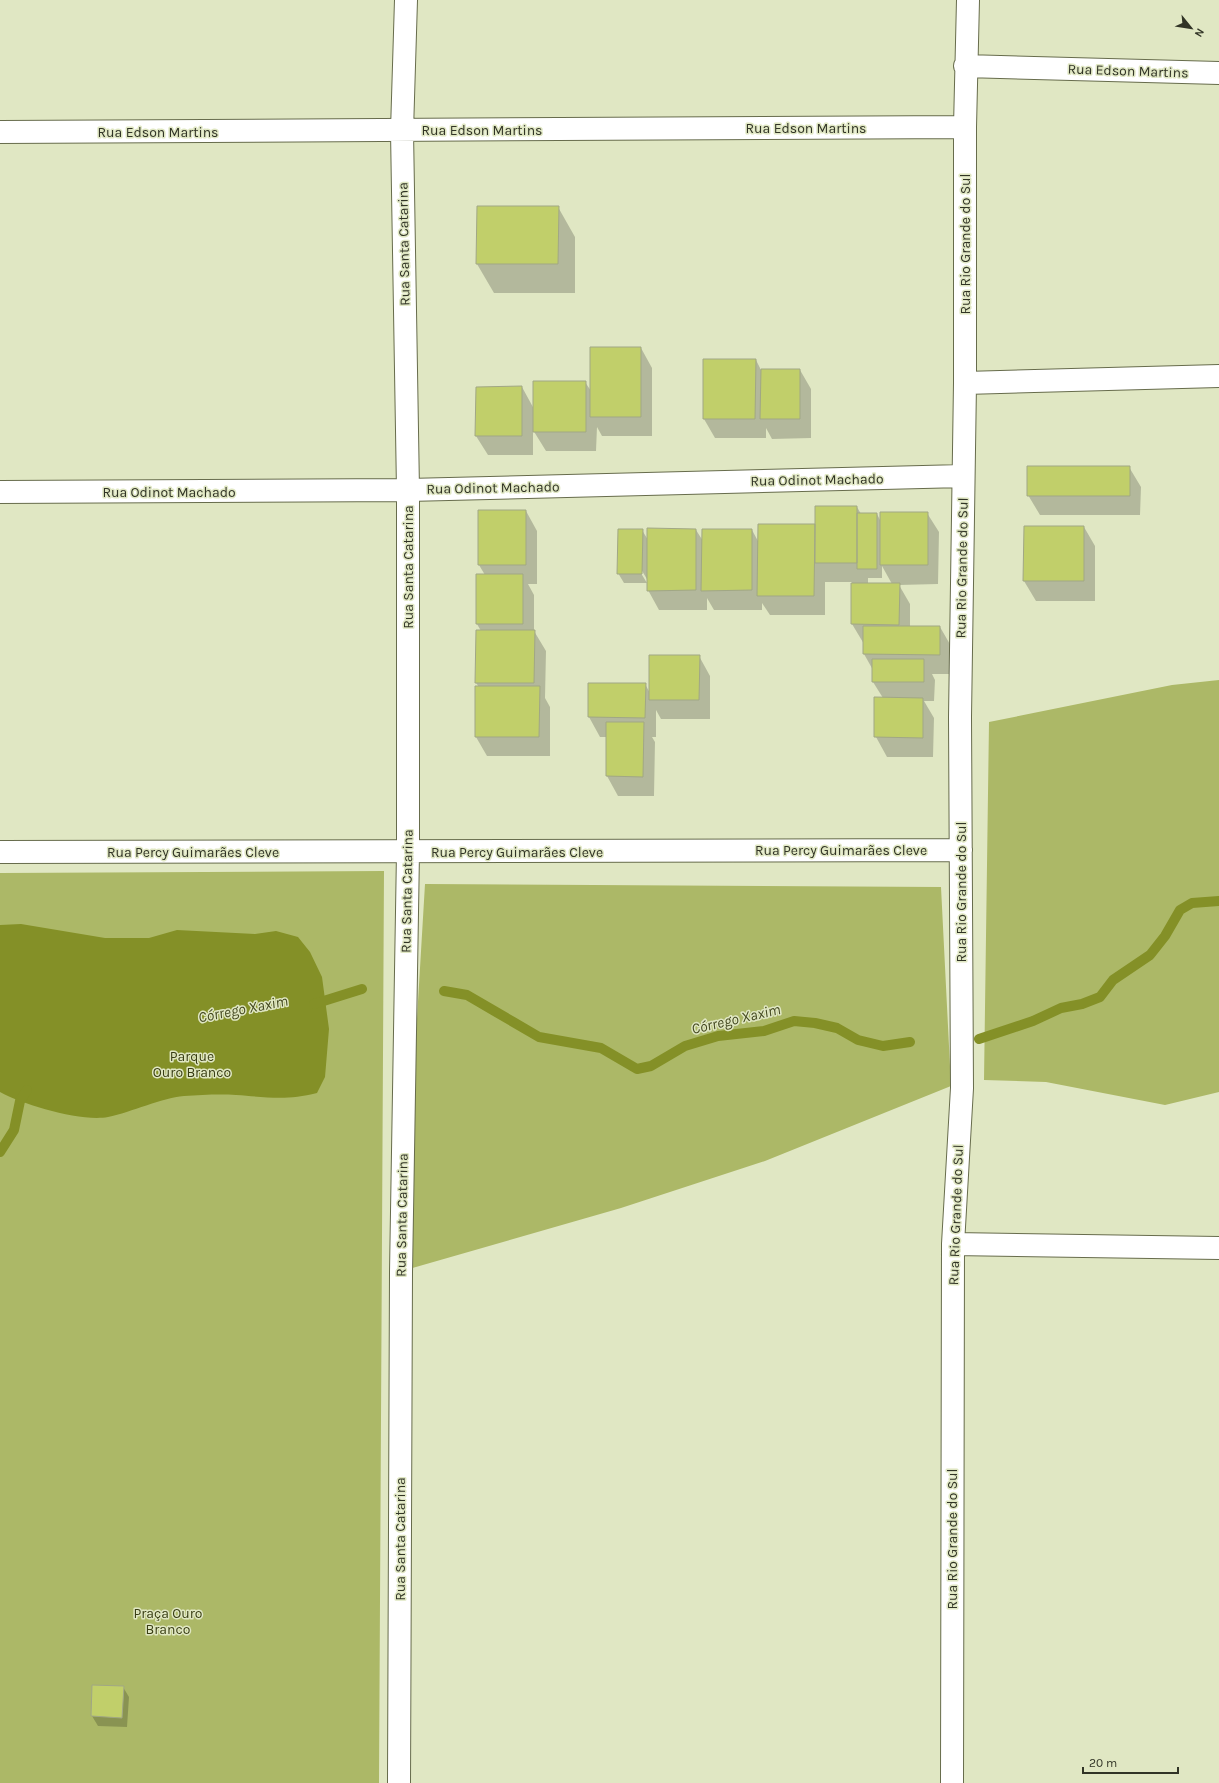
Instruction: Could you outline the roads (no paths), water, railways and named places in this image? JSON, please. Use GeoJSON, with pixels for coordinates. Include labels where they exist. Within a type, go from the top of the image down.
{"type":"FeatureCollection","features":[{"type":"Feature","properties":{"kind":"street","name":"Rua Santa Catarina"},"geometry":{"type":"LineString","coordinates":[[399,1783],[401,1272],[408,852],[408,490],[402,131],[406,0]]}},
{"type":"Feature","properties":{"kind":"street","name":"Rua Rio Grande do Sul"},"geometry":{"type":"LineString","coordinates":[[952,1783],[953,1244],[962,1088],[962,850],[960,717],[965,383],[965,66],[968,0]]}},
{"type":"Feature","properties":{"kind":"street","name":"Rua Edson Martins"},"geometry":{"type":"LineString","coordinates":[[965,66],[1219,73]]}},
{"type":"Feature","properties":{"kind":"street","name":"Rua Edson Martins"},"geometry":{"type":"LineString","coordinates":[[0,132],[965,127]]}},
{"type":"Feature","properties":{"kind":"street"},"geometry":{"type":"LineString","coordinates":[[965,383],[1219,376]]}},
{"type":"Feature","properties":{"kind":"street","name":"Rua Odinot Machado"},"geometry":{"type":"LineString","coordinates":[[0,492],[408,490],[963,476]]}},
{"type":"Feature","properties":{"kind":"street","name":"Rua Percy Guimarães Cleve"},"geometry":{"type":"LineString","coordinates":[[0,852],[962,850]]}},
{"type":"Feature","properties":{"kind":"street"},"geometry":{"type":"LineString","coordinates":[[953,1244],[1219,1248]]}},
{"type":"Feature","properties":{"kind":"water"},"geometry":{"type":"Polygon","coordinates":[[[21,924],[105,938],[149,938],[177,930],[255,934],[276,931],[298,937],[310,952],[322,977],[329,1029],[325,1077],[317,1093],[286,1098],[236,1095],[175,1097],[117,1115],[97,1118],[68,1115],[38,1107],[0,1092],[0,925],[21,924]]]}},
{"type":"Feature","properties":{"kind":"waterway","name":"Córrego Xaxim"},"geometry":{"type":"LineString","coordinates":[[979,1039],[1033,1021],[1061,1008],[1082,1004],[1100,997],[1113,980],[1150,955],[1165,936],[1180,910],[1192,903],[1219,901]]}},
{"type":"Feature","properties":{"kind":"waterway","name":"Córrego Xaxim"},"geometry":{"type":"LineString","coordinates":[[314,1004],[362,989]]}},
{"type":"Feature","properties":{"kind":"waterway","name":"Córrego Xaxim"},"geometry":{"type":"LineString","coordinates":[[444,991],[467,995],[539,1037],[601,1048],[637,1069],[651,1066],[685,1046],[718,1036],[764,1031],[794,1021],[815,1023],[837,1028],[858,1040],[883,1046],[910,1042]]}},
{"type":"Feature","properties":{"kind":"waterway","name":"Córrego Xaxim"},"geometry":{"type":"LineString","coordinates":[[0,1152],[14,1130],[20,1101],[27,1090]]}},
{"type":"Feature","properties":{"kind":"park label","name":"Parque Ouro Branco"},"geometry":{"type":"Point","coordinates":[192,1064]}},
{"type":"Feature","properties":{"kind":"park label","name":"Praça Ouro Branco"},"geometry":{"type":"Point","coordinates":[168,1622]}}]}
